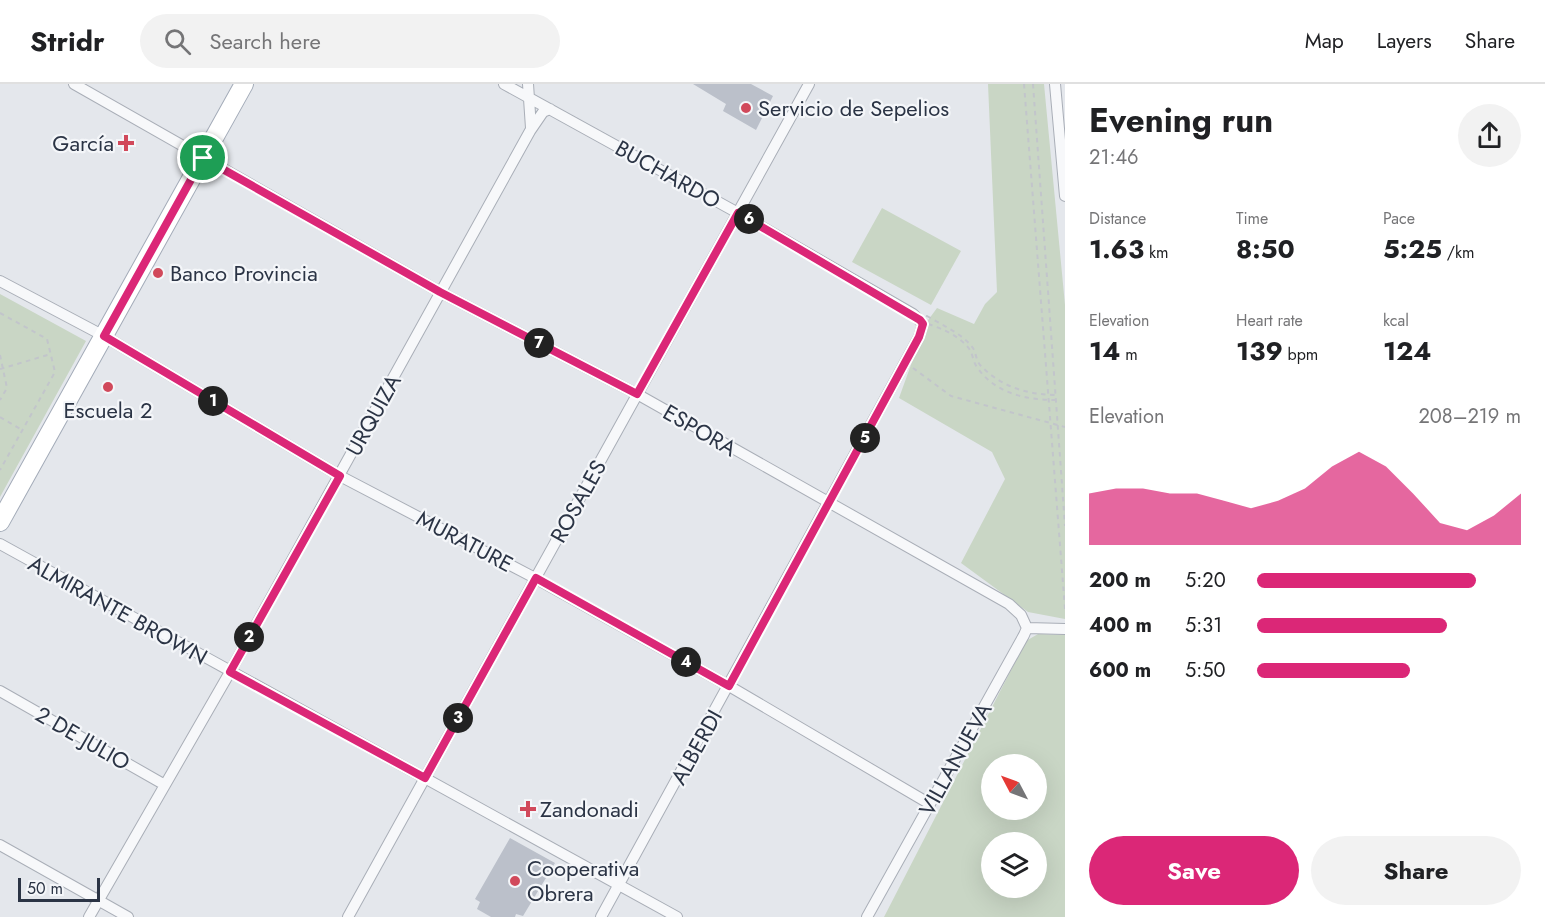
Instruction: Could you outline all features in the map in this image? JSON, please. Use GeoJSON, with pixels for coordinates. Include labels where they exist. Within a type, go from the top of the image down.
{"type":"FeatureCollection","features":[{"type":"Feature","properties":{"kind":"main road"},"geometry":{"type":"LineString","coordinates":[[0,522],[244,84]]}},
{"type":"Feature","properties":{"kind":"street","name":"ESPORA"},"geometry":{"type":"LineString","coordinates":[[74,84],[440,292],[637,394],[1009,604],[1021,615],[1027,628]]}},
{"type":"Feature","properties":{"kind":"street","name":"BUCHARDO"},"geometry":{"type":"LineString","coordinates":[[504,84],[738,213],[922,322]]}},
{"type":"Feature","properties":{"kind":"street"},"geometry":{"type":"LineString","coordinates":[[528,84],[532,116],[530,131]]}},
{"type":"Feature","properties":{"kind":"street","name":"ROSALES"},"geometry":{"type":"LineString","coordinates":[[348,917],[809,84]]}},
{"type":"Feature","properties":{"kind":"street"},"geometry":{"type":"LineString","coordinates":[[1055,84],[1065,196]]}},
{"type":"Feature","properties":{"kind":"street","name":"URQUIZA"},"geometry":{"type":"LineString","coordinates":[[89,917],[340,476],[530,131],[543,112],[550,109]]}},
{"type":"Feature","properties":{"kind":"street","name":"MURATURE"},"geometry":{"type":"LineString","coordinates":[[0,281],[104,336],[340,476],[536,578],[729,686],[930,804]]}},
{"type":"Feature","properties":{"kind":"street","name":"ALBERDI"},"geometry":{"type":"LineString","coordinates":[[601,917],[830,504],[919,337],[922,322]]}},
{"type":"Feature","properties":{"kind":"street","name":"ALMIRANTE BROWN"},"geometry":{"type":"LineString","coordinates":[[0,544],[677,917]]}},
{"type":"Feature","properties":{"kind":"street"},"geometry":{"type":"LineString","coordinates":[[1027,628],[1065,629]]}},
{"type":"Feature","properties":{"kind":"street","name":"VILLANUEVA"},"geometry":{"type":"LineString","coordinates":[[867,917],[1027,628]]}},
{"type":"Feature","properties":{"kind":"street","name":"2 DE JULIO"},"geometry":{"type":"LineString","coordinates":[[0,691],[165,785]]}},
{"type":"Feature","properties":{"kind":"street"},"geometry":{"type":"LineString","coordinates":[[0,845],[128,917]]}},
{"type":"Feature","properties":{"kind":"path"},"geometry":{"type":"LineString","coordinates":[[1024,84],[1049,395]]}},
{"type":"Feature","properties":{"kind":"path"},"geometry":{"type":"LineString","coordinates":[[1033,84],[1065,526]]}},
{"type":"Feature","properties":{"kind":"path"},"geometry":{"type":"LineString","coordinates":[[0,313],[47,339],[55,372],[0,470]]}},
{"type":"Feature","properties":{"kind":"path"},"geometry":{"type":"LineString","coordinates":[[927,316],[962,338],[973,349],[978,363],[1010,388],[1049,395],[1055,395],[1055,400],[1035,400],[1008,393],[987,379],[965,346],[941,328],[922,322],[927,316]]}},
{"type":"Feature","properties":{"kind":"path"},"geometry":{"type":"LineString","coordinates":[[1,369],[51,354]]}},
{"type":"Feature","properties":{"kind":"path"},"geometry":{"type":"LineString","coordinates":[[0,355],[1,369],[7,388],[0,400]]}},
{"type":"Feature","properties":{"kind":"path"},"geometry":{"type":"LineString","coordinates":[[905,364],[951,396],[1065,427]]}},
{"type":"Feature","properties":{"kind":"path"},"geometry":{"type":"LineString","coordinates":[[1050,400],[1065,609]]}},
{"type":"Feature","properties":{"kind":"path"},"geometry":{"type":"LineString","coordinates":[[0,417],[22,430]]}},
{"type":"Feature","properties":{"kind":"green space"},"geometry":{"type":"Polygon","coordinates":[[[988,84],[1044,84],[1065,305],[1065,619],[1028,612],[961,563],[1005,479],[992,452],[899,398],[926,323],[937,308],[974,324],[985,304],[997,292],[988,84]]]}},
{"type":"Feature","properties":{"kind":"green space"},"geometry":{"type":"Polygon","coordinates":[[[882,208],[961,251],[931,305],[852,262],[882,208]]]}},
{"type":"Feature","properties":{"kind":"green space"},"geometry":{"type":"Polygon","coordinates":[[[0,294],[86,341],[0,497],[0,294]]]}},
{"type":"Feature","properties":{"kind":"green space"},"geometry":{"type":"Polygon","coordinates":[[[1038,634],[1065,635],[1065,917],[884,917],[1026,641],[1038,634]]]}},
{"type":"Feature","properties":{"kind":"building","name":"Servicio de Sepelios"},"geometry":{"type":"Polygon","coordinates":[[[693,84],[751,84],[773,96],[756,130],[723,111],[726,104],[693,84]]]}},
{"type":"Feature","properties":{"kind":"building","name":"Cooperativa Obrera"},"geometry":{"type":"Polygon","coordinates":[[[510,838],[555,863],[523,916],[516,914],[515,917],[491,917],[477,909],[480,902],[475,899],[510,838]]]}},
{"type":"Feature","properties":{"kind":"place","name":"Servicio de Sepelios"},"geometry":{"type":"Point","coordinates":[746,108]}},
{"type":"Feature","properties":{"kind":"place","name":"García"},"geometry":{"type":"Point","coordinates":[126,143]}},
{"type":"Feature","properties":{"kind":"place","name":"Banco Provincia"},"geometry":{"type":"Point","coordinates":[158,273]}},
{"type":"Feature","properties":{"kind":"place","name":"Escuela 2"},"geometry":{"type":"Point","coordinates":[108,387]}},
{"type":"Feature","properties":{"kind":"place","name":"Zandonadi"},"geometry":{"type":"Point","coordinates":[528,809]}},
{"type":"Feature","properties":{"kind":"place","name":"Cooperativa Obrera"},"geometry":{"type":"Point","coordinates":[515,881]}},
{"type":"Feature","properties":{"kind":"route"},"geometry":{"type":"LineString","coordinates":[[203,158],[440,292],[637,394],[738,213],[922,322],[919,337],[729,686],[536,578],[425,778],[230,672],[340,476],[104,336],[203,158]]}}]}
